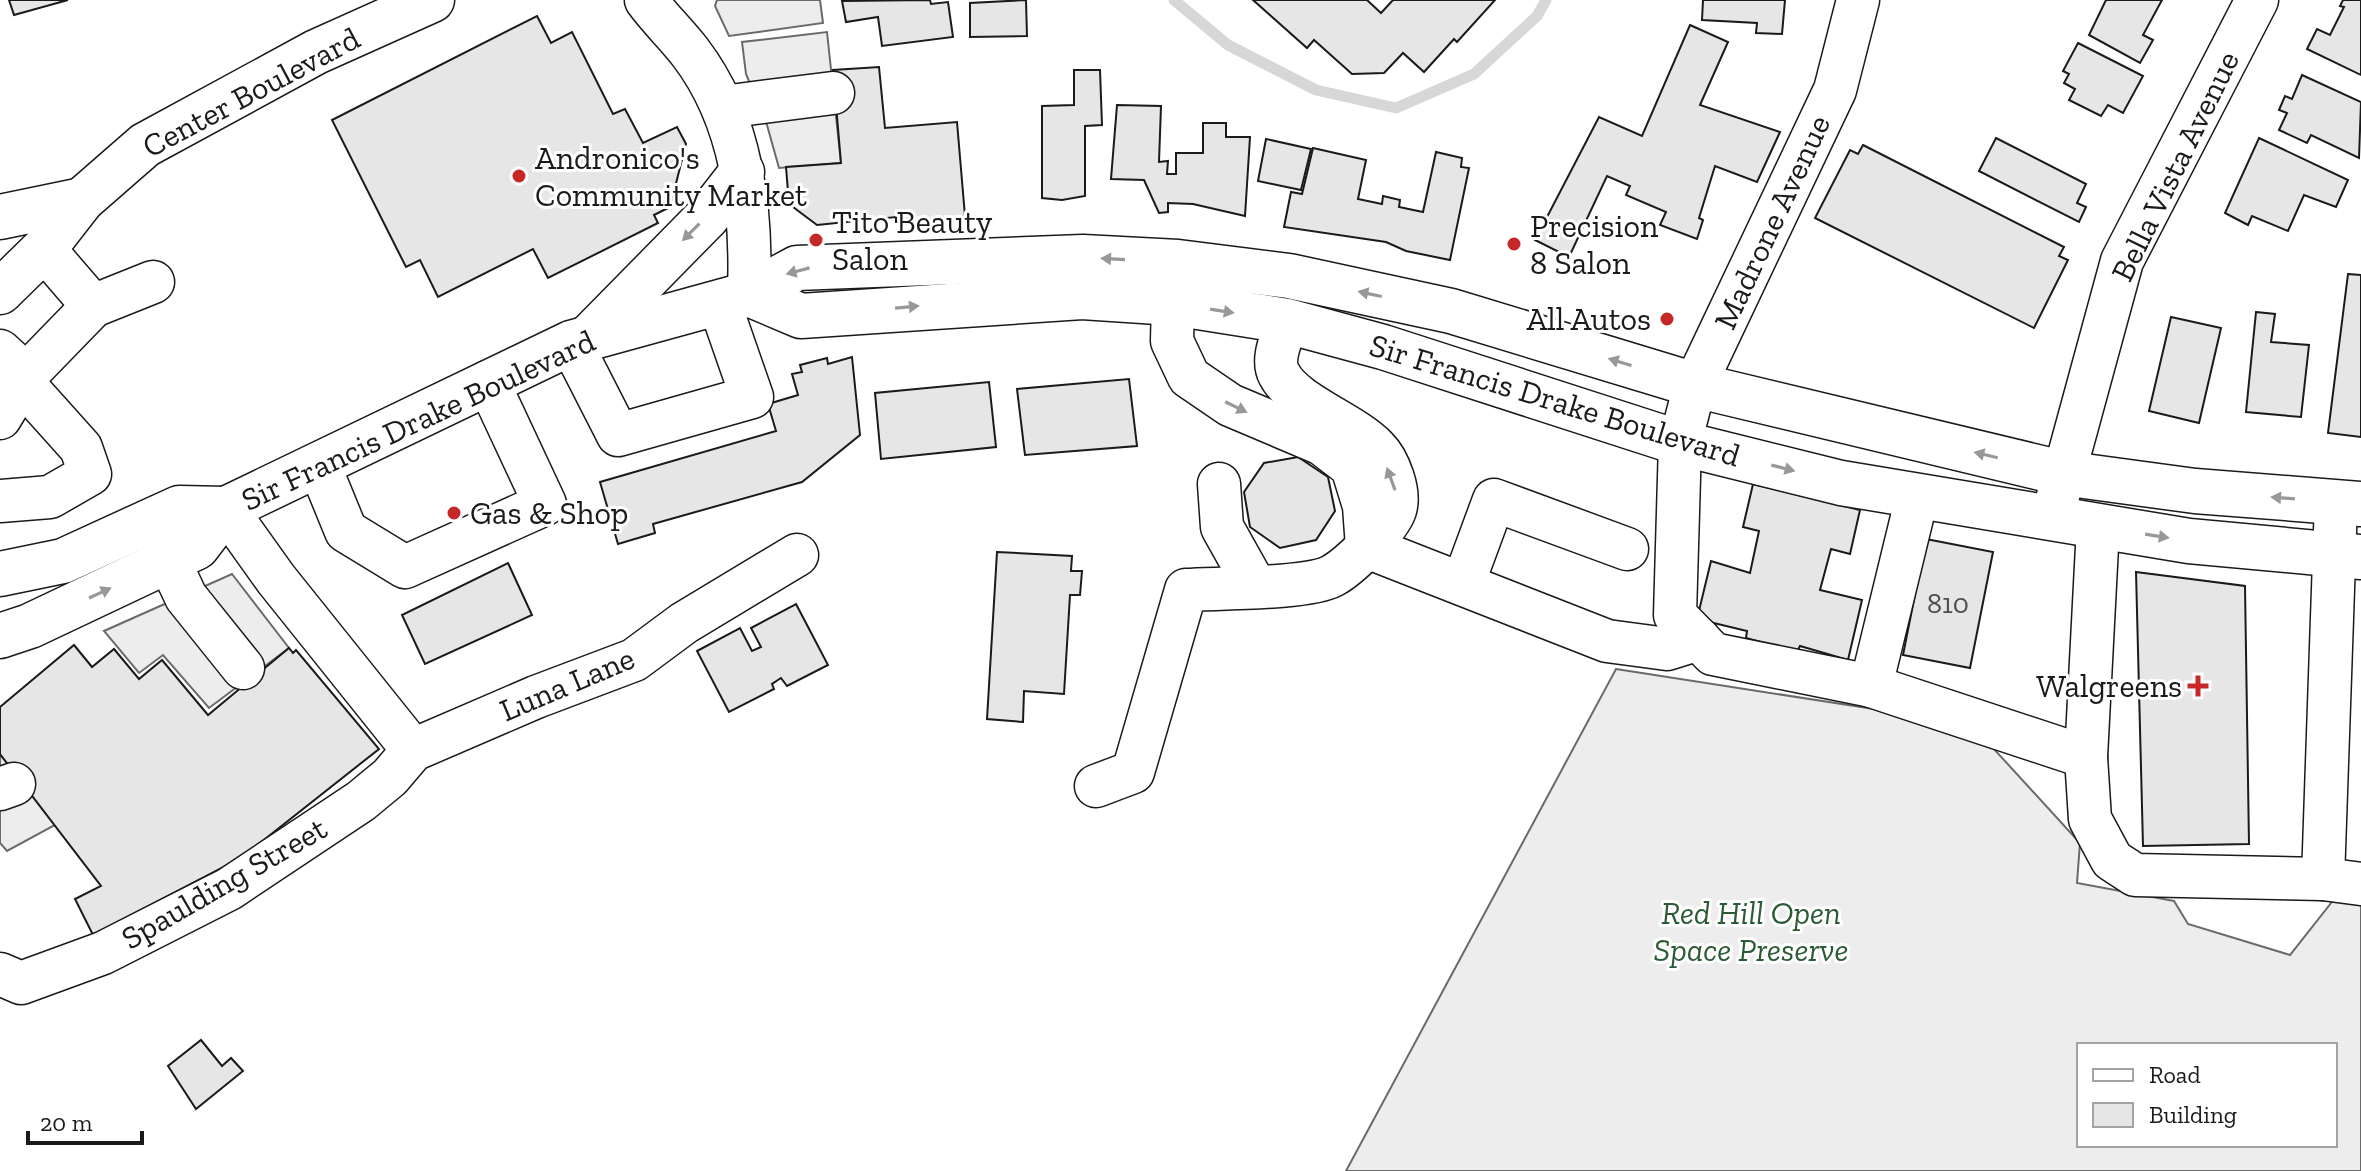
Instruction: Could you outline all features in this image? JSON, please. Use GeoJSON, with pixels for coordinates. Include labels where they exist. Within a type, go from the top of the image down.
{"type":"FeatureCollection","features":[{"type":"Feature","properties":{"kind":"main road","name":"Center Boulevard"},"geometry":{"type":"LineString","coordinates":[[0,292],[44,249],[82,200],[159,137],[316,52],[432,0]]}},
{"type":"Feature","properties":{"kind":"main road"},"geometry":{"type":"LineString","coordinates":[[580,340],[707,217],[742,172]]}},
{"type":"Feature","properties":{"kind":"main road","name":"Center Boulevard"},"geometry":{"type":"LineString","coordinates":[[0,217],[82,200]]}},
{"type":"Feature","properties":{"kind":"main road","name":"Sir Francis Drake Boulevard"},"geometry":{"type":"LineString","coordinates":[[0,574],[63,561],[179,508],[226,509],[580,340],[734,298],[797,268],[1052,258],[1178,262],[1289,276],[1451,311],[1695,385],[2062,473],[2195,491],[2349,503]]}},
{"type":"Feature","properties":{"kind":"main road","name":"Sir Francis Drake Boulevard"},"geometry":{"type":"LineString","coordinates":[[734,298],[801,316],[1009,299],[1082,297],[1173,303],[1287,321],[1383,347],[1680,443],[1841,483],[2189,541],[2348,557]]}},
{"type":"Feature","properties":{"kind":"main road","name":"Sir Francis Drake Boulevard"},"geometry":{"type":"LineString","coordinates":[[10,634],[197,547],[226,509]]}},
{"type":"Feature","properties":{"kind":"street"},"geometry":{"type":"LineString","coordinates":[[580,340],[618,435],[752,397],[734,298],[751,232],[742,172],[723,107],[691,54],[646,0]]}},
{"type":"Feature","properties":{"kind":"street","name":"Madrone Avenue"},"geometry":{"type":"LineString","coordinates":[[1699,639],[1675,615],[1680,443],[1695,385],[1835,90],[1858,0]]}},
{"type":"Feature","properties":{"kind":"street","name":"Bella Vista Avenue"},"geometry":{"type":"LineString","coordinates":[[2052,520],[2062,473],[2122,261],[2257,0]]}},
{"type":"Feature","properties":{"kind":"street"},"geometry":{"type":"LineString","coordinates":[[723,107],[833,93]]}},
{"type":"Feature","properties":{"kind":"street"},"geometry":{"type":"LineString","coordinates":[[44,249],[93,306]]}},
{"type":"Feature","properties":{"kind":"street"},"geometry":{"type":"LineString","coordinates":[[0,418],[13,363],[93,306],[153,282]]}},
{"type":"Feature","properties":{"kind":"street"},"geometry":{"type":"LineString","coordinates":[[1173,303],[1172,341],[1189,377],[1230,405],[1322,444],[1352,467],[1364,506],[1367,547]]}},
{"type":"Feature","properties":{"kind":"street"},"geometry":{"type":"LineString","coordinates":[[1096,786],[1133,772],[1186,590],[1275,587],[1331,577],[1367,547],[1395,511],[1396,487],[1378,450],[1351,427],[1289,389],[1277,372],[1277,350],[1287,321]]}},
{"type":"Feature","properties":{"kind":"street"},"geometry":{"type":"LineString","coordinates":[[0,501],[50,497],[90,474],[81,448],[29,390],[13,363]]}},
{"type":"Feature","properties":{"kind":"street"},"geometry":{"type":"LineString","coordinates":[[319,465],[346,531],[405,567],[545,504],[488,382]]}},
{"type":"Feature","properties":{"kind":"street"},"geometry":{"type":"LineString","coordinates":[[1219,484],[1222,527],[1255,586]]}},
{"type":"Feature","properties":{"kind":"street"},"geometry":{"type":"LineString","coordinates":[[1871,686],[1917,497]]}},
{"type":"Feature","properties":{"kind":"street"},"geometry":{"type":"LineString","coordinates":[[1463,584],[1494,500],[1627,549]]}},
{"type":"Feature","properties":{"kind":"street"},"geometry":{"type":"LineString","coordinates":[[2098,527],[2086,757],[2090,819],[2112,860],[2135,875],[2342,881],[2349,503]]}},
{"type":"Feature","properties":{"kind":"street"},"geometry":{"type":"LineString","coordinates":[[226,509],[276,579],[413,750]]}},
{"type":"Feature","properties":{"kind":"street"},"geometry":{"type":"LineString","coordinates":[[1367,547],[1607,641],[1667,649],[1699,639],[1713,654],[1871,686],[2086,757]]}},
{"type":"Feature","properties":{"kind":"street","name":"Luna Lane"},"geometry":{"type":"LineString","coordinates":[[413,750],[536,697],[634,660],[684,623],[797,555]]}},
{"type":"Feature","properties":{"kind":"street"},"geometry":{"type":"LineString","coordinates":[[169,561],[186,597],[243,668]]}},
{"type":"Feature","properties":{"kind":"street","name":"Spaulding Street"},"geometry":{"type":"LineString","coordinates":[[0,974],[21,983],[103,953],[229,889],[361,801],[390,777],[413,750]]}},
{"type":"Feature","properties":{"kind":"shaded area"},"geometry":{"type":"Polygon","coordinates":[[[717,0],[820,0],[823,23],[729,36],[715,6],[717,0]]]}},
{"type":"Feature","properties":{"kind":"shaded area"},"geometry":{"type":"Polygon","coordinates":[[[827,32],[841,163],[779,168],[767,125],[746,74],[742,42],[827,32]]]}},
{"type":"Feature","properties":{"kind":"shaded area"},"geometry":{"type":"Polygon","coordinates":[[[232,574],[289,648],[209,708],[163,655],[139,673],[104,631],[232,574]]]}},
{"type":"Feature","properties":{"kind":"shaded area","name":"Red Hill Open Space Preserve"},"geometry":{"type":"Polygon","coordinates":[[[1616,669],[1874,709],[1993,748],[2080,843],[2077,883],[2174,901],[2188,924],[2290,955],[2361,865],[2361,1171],[1346,1171],[1616,669]]]}},
{"type":"Feature","properties":{"kind":"shaded area"},"geometry":{"type":"Polygon","coordinates":[[[0,754],[55,825],[7,851],[0,843],[0,754]]]}},
{"type":"Feature","properties":{"kind":"building"},"geometry":{"type":"Polygon","coordinates":[[[9,0],[68,0],[14,15],[9,0]]]}},
{"type":"Feature","properties":{"kind":"building"},"geometry":{"type":"Polygon","coordinates":[[[930,0],[931,4],[948,2],[953,37],[882,46],[878,17],[846,22],[842,1],[930,0]]]}},
{"type":"Feature","properties":{"kind":"building"},"geometry":{"type":"Polygon","coordinates":[[[1026,0],[1027,36],[970,37],[970,3],[1026,0]]]}},
{"type":"Feature","properties":{"kind":"building"},"geometry":{"type":"Polygon","coordinates":[[[1253,0],[1367,0],[1381,13],[1393,0],[1495,0],[1457,42],[1454,39],[1424,72],[1403,53],[1384,73],[1352,74],[1314,40],[1307,48],[1253,0]]]}},
{"type":"Feature","properties":{"kind":"building"},"geometry":{"type":"Polygon","coordinates":[[[1703,0],[1785,0],[1782,34],[1756,33],[1757,23],[1702,20],[1703,0]]]}},
{"type":"Feature","properties":{"kind":"building"},"geometry":{"type":"Polygon","coordinates":[[[2106,0],[2162,0],[2143,35],[2153,40],[2140,63],[2089,35],[2106,0]]]}},
{"type":"Feature","properties":{"kind":"building"},"geometry":{"type":"Polygon","coordinates":[[[2343,0],[2361,0],[2361,75],[2307,49],[2317,29],[2330,35],[2344,7],[2340,6],[2343,0]]]}},
{"type":"Feature","properties":{"kind":"building","name":"Andronico's Community Market"},"geometry":{"type":"Polygon","coordinates":[[[537,16],[551,43],[572,32],[613,114],[625,109],[643,143],[677,127],[686,144],[670,207],[654,215],[658,223],[548,278],[533,249],[438,297],[420,260],[406,267],[332,120],[537,16]]]}},
{"type":"Feature","properties":{"kind":"building"},"geometry":{"type":"Polygon","coordinates":[[[1690,25],[1728,42],[1700,105],[1780,132],[1757,182],[1715,166],[1699,218],[1703,220],[1697,239],[1660,225],[1666,212],[1626,195],[1630,186],[1607,176],[1569,257],[1535,240],[1599,117],[1642,136],[1690,25]]]}},
{"type":"Feature","properties":{"kind":"building"},"geometry":{"type":"Polygon","coordinates":[[[2078,43],[2143,76],[2123,113],[2108,105],[2101,116],[2069,100],[2075,89],[2064,83],[2069,74],[2063,71],[2078,43]]]}},
{"type":"Feature","properties":{"kind":"building"},"geometry":{"type":"Polygon","coordinates":[[[879,67],[885,128],[957,122],[965,216],[896,222],[896,217],[817,225],[789,204],[786,167],[841,163],[833,70],[879,67]]]}},
{"type":"Feature","properties":{"kind":"building"},"geometry":{"type":"Polygon","coordinates":[[[1074,70],[1100,70],[1102,125],[1085,126],[1085,196],[1062,200],[1042,198],[1042,106],[1074,105],[1074,70]]]}},
{"type":"Feature","properties":{"kind":"building"},"geometry":{"type":"Polygon","coordinates":[[[2302,75],[2361,102],[2359,158],[2311,135],[2307,143],[2279,130],[2287,113],[2279,110],[2285,96],[2292,99],[2302,75]]]}},
{"type":"Feature","properties":{"kind":"building"},"geometry":{"type":"Polygon","coordinates":[[[1117,105],[1161,106],[1159,162],[1168,161],[1167,174],[1176,174],[1176,153],[1203,153],[1203,123],[1226,123],[1226,137],[1250,137],[1245,216],[1193,204],[1168,203],[1168,212],[1159,213],[1144,180],[1111,179],[1117,105]]]}},
{"type":"Feature","properties":{"kind":"building"},"geometry":{"type":"Polygon","coordinates":[[[1996,138],[2086,184],[2077,203],[2086,207],[2079,222],[1979,171],[1996,138]]]}},
{"type":"Feature","properties":{"kind":"building"},"geometry":{"type":"Polygon","coordinates":[[[2259,138],[2348,180],[2336,207],[2304,195],[2288,231],[2252,216],[2248,225],[2225,213],[2259,138]]]}},
{"type":"Feature","properties":{"kind":"building"},"geometry":{"type":"Polygon","coordinates":[[[1266,139],[1311,149],[1301,190],[1258,181],[1266,139]]]}},
{"type":"Feature","properties":{"kind":"building"},"geometry":{"type":"Polygon","coordinates":[[[1863,145],[2064,247],[2059,256],[2068,260],[2034,328],[1815,218],[1850,150],[1858,154],[1863,145]]]}},
{"type":"Feature","properties":{"kind":"building"},"geometry":{"type":"Polygon","coordinates":[[[1313,148],[1366,160],[1358,199],[1382,204],[1383,196],[1400,200],[1399,207],[1423,212],[1436,152],[1462,158],[1461,167],[1469,168],[1450,260],[1406,251],[1386,242],[1284,227],[1291,192],[1302,194],[1313,148]]]}},
{"type":"Feature","properties":{"kind":"building"},"geometry":{"type":"Polygon","coordinates":[[[2348,274],[2361,275],[2361,437],[2328,433],[2348,274]]]}},
{"type":"Feature","properties":{"kind":"building"},"geometry":{"type":"Polygon","coordinates":[[[2256,312],[2275,314],[2271,342],[2309,345],[2301,417],[2246,412],[2256,312]]]}},
{"type":"Feature","properties":{"kind":"building"},"geometry":{"type":"Polygon","coordinates":[[[2171,317],[2221,328],[2199,423],[2149,411],[2171,317]]]}},
{"type":"Feature","properties":{"kind":"building"},"geometry":{"type":"Polygon","coordinates":[[[852,357],[860,435],[802,482],[653,524],[655,533],[618,544],[600,482],[776,431],[768,404],[798,395],[792,374],[802,372],[800,365],[827,358],[828,364],[852,357]]]}},
{"type":"Feature","properties":{"kind":"building"},"geometry":{"type":"Polygon","coordinates":[[[1129,379],[1137,446],[1025,455],[1017,389],[1129,379]]]}},
{"type":"Feature","properties":{"kind":"building"},"geometry":{"type":"Polygon","coordinates":[[[989,382],[996,447],[881,459],[875,393],[989,382]]]}},
{"type":"Feature","properties":{"kind":"building"},"geometry":{"type":"Polygon","coordinates":[[[1298,457],[1328,477],[1335,511],[1316,540],[1280,548],[1250,527],[1244,492],[1264,463],[1298,457]]]}},
{"type":"Feature","properties":{"kind":"building"},"geometry":{"type":"Polygon","coordinates":[[[1753,484],[1860,510],[1850,554],[1831,549],[1820,590],[1862,600],[1848,660],[1800,646],[1797,652],[1746,638],[1747,631],[1697,619],[1711,561],[1750,573],[1759,531],[1743,527],[1753,484]]]}},
{"type":"Feature","properties":{"kind":"building"},"geometry":{"type":"Polygon","coordinates":[[[1926,539],[1993,552],[1970,668],[1903,655],[1926,539]]]}},
{"type":"Feature","properties":{"kind":"building"},"geometry":{"type":"Polygon","coordinates":[[[997,552],[1072,556],[1071,571],[1082,571],[1080,595],[1070,595],[1064,694],[1024,691],[1023,722],[987,719],[997,552]]]}},
{"type":"Feature","properties":{"kind":"building"},"geometry":{"type":"Polygon","coordinates":[[[508,563],[532,615],[425,664],[402,615],[508,563]]]}},
{"type":"Feature","properties":{"kind":"building","name":"Walgreens"},"geometry":{"type":"Polygon","coordinates":[[[2136,572],[2245,586],[2249,844],[2143,846],[2136,572]]]}},
{"type":"Feature","properties":{"kind":"building"},"geometry":{"type":"Polygon","coordinates":[[[796,604],[828,665],[787,686],[781,678],[772,684],[774,689],[729,712],[697,651],[740,628],[752,651],[761,647],[751,628],[796,604]]]}},
{"type":"Feature","properties":{"kind":"building"},"geometry":{"type":"Polygon","coordinates":[[[74,645],[92,667],[114,649],[139,679],[162,660],[208,715],[289,648],[293,653],[296,650],[379,749],[241,858],[93,935],[75,899],[101,886],[0,754],[0,707],[74,645]]]}},
{"type":"Feature","properties":{"kind":"building"},"geometry":{"type":"Polygon","coordinates":[[[201,1040],[222,1066],[231,1058],[243,1071],[196,1109],[168,1066],[201,1040]]]}},
{"type":"Feature","properties":{"kind":"waterway"},"geometry":{"type":"LineString","coordinates":[[1174,0],[1228,45],[1316,90],[1396,108],[1474,74],[1537,16],[1546,0]]}},
{"type":"Feature","properties":{"kind":"place","name":"Andronico's Community Market"},"geometry":{"type":"Point","coordinates":[519,176]}},
{"type":"Feature","properties":{"kind":"place","name":"Tito Beauty Salon"},"geometry":{"type":"Point","coordinates":[816,240]}},
{"type":"Feature","properties":{"kind":"place","name":"Precision 8 Salon"},"geometry":{"type":"Point","coordinates":[1514,244]}},
{"type":"Feature","properties":{"kind":"place","name":"All Autos"},"geometry":{"type":"Point","coordinates":[1667,319]}},
{"type":"Feature","properties":{"kind":"place","name":"Gas & Shop"},"geometry":{"type":"Point","coordinates":[454,513]}},
{"type":"Feature","properties":{"kind":"place","name":"Walgreens"},"geometry":{"type":"Point","coordinates":[2198,686]}}]}
